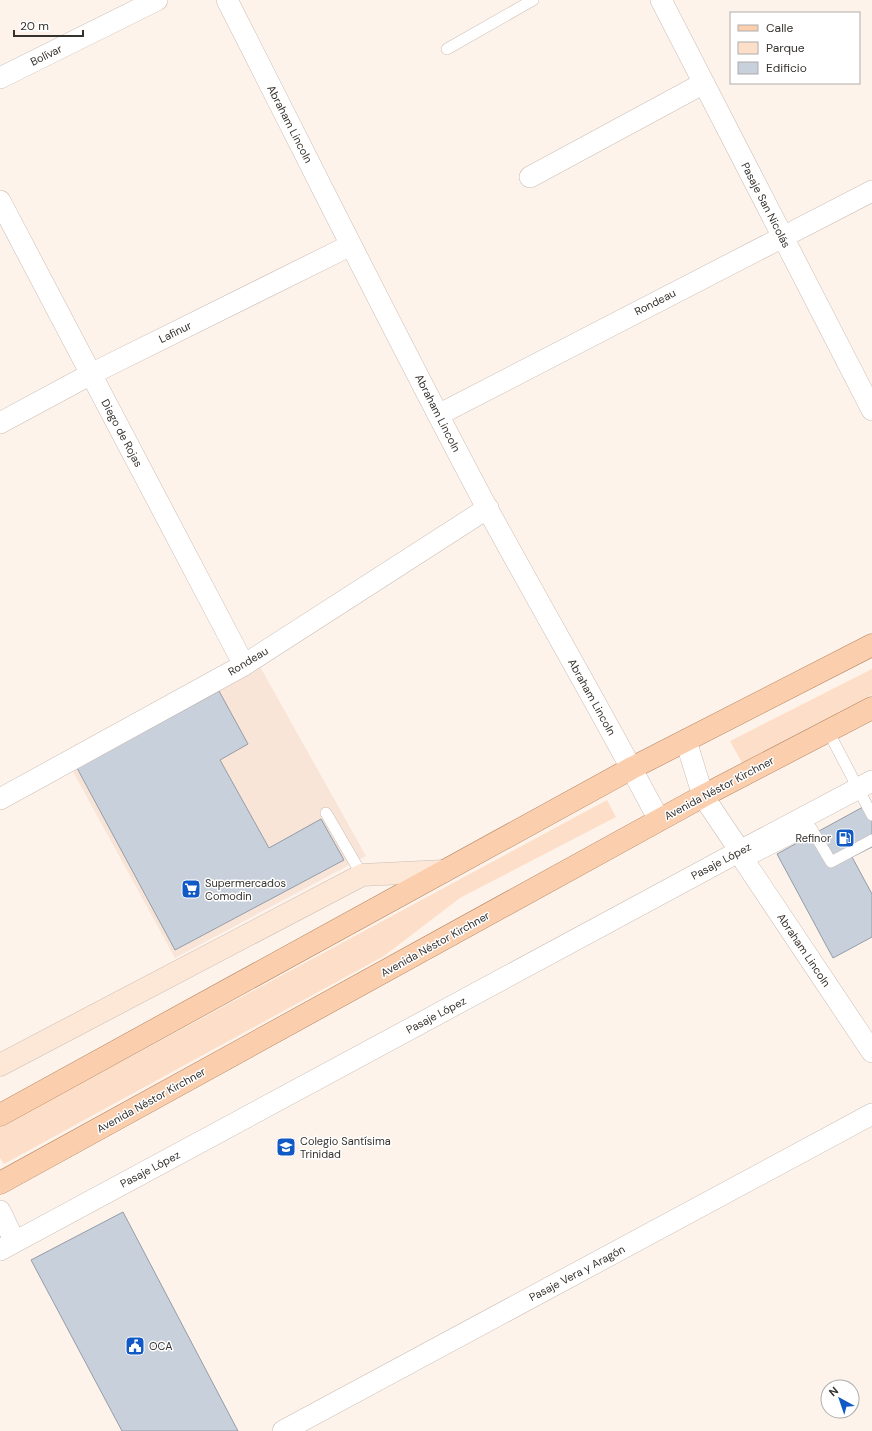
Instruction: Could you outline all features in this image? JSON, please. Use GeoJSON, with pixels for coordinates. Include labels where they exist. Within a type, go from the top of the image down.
{"type":"FeatureCollection","features":[{"type":"Feature","properties":{"kind":"main road"},"geometry":{"type":"LineString","coordinates":[[0,1115],[632,768],[872,645]]}},
{"type":"Feature","properties":{"kind":"main road","name":"Avenida Néstor Kirchner"},"geometry":{"type":"LineString","coordinates":[[0,1183],[703,796],[872,708]]}},
{"type":"Feature","properties":{"kind":"main road"},"geometry":{"type":"LineString","coordinates":[[0,1065],[362,875],[444,871]]}},
{"type":"Feature","properties":{"kind":"street","name":"Bolívar"},"geometry":{"type":"LineString","coordinates":[[0,78],[157,0]]}},
{"type":"Feature","properties":{"kind":"street","name":"Abraham Lincoln"},"geometry":{"type":"LineString","coordinates":[[227,0],[438,415],[632,768],[659,820]]}},
{"type":"Feature","properties":{"kind":"street","name":"Pasaje San Nicolás"},"geometry":{"type":"LineString","coordinates":[[661,0],[872,410]]}},
{"type":"Feature","properties":{"kind":"street"},"geometry":{"type":"LineString","coordinates":[[530,177],[704,83]]}},
{"type":"Feature","properties":{"kind":"street","name":"Rondeau"},"geometry":{"type":"LineString","coordinates":[[438,415],[782,236],[872,191]]}},
{"type":"Feature","properties":{"kind":"street","name":"Diego de Rojas"},"geometry":{"type":"LineString","coordinates":[[0,201],[244,666]]}},
{"type":"Feature","properties":{"kind":"street","name":"Lafinur"},"geometry":{"type":"LineString","coordinates":[[0,423],[91,374],[352,245]]}},
{"type":"Feature","properties":{"kind":"street","name":"Rondeau"},"geometry":{"type":"LineString","coordinates":[[0,799],[244,666],[488,508]]}},
{"type":"Feature","properties":{"kind":"street","name":"Abraham Lincoln"},"geometry":{"type":"LineString","coordinates":[[686,740],[703,796],[872,1052]]}},
{"type":"Feature","properties":{"kind":"street","name":"Pasaje López"},"geometry":{"type":"LineString","coordinates":[[7,1246],[742,857],[865,785]]}},
{"type":"Feature","properties":{"kind":"street","name":"Pasaje Vera y Aragón"},"geometry":{"type":"LineString","coordinates":[[283,1431],[872,1114]]}},
{"type":"Feature","properties":{"kind":"street"},"geometry":{"type":"LineString","coordinates":[[0,1211],[7,1246]]}},
{"type":"Feature","properties":{"kind":"lane"},"geometry":{"type":"LineString","coordinates":[[447,49],[533,0]]}},
{"type":"Feature","properties":{"kind":"lane"},"geometry":{"type":"LineString","coordinates":[[828,731],[865,785],[872,815]]}},
{"type":"Feature","properties":{"kind":"lane"},"geometry":{"type":"LineString","coordinates":[[326,813],[362,875]]}},
{"type":"Feature","properties":{"kind":"lane"},"geometry":{"type":"LineString","coordinates":[[742,857],[811,828],[831,862],[872,840]]}},
{"type":"Feature","properties":{"kind":"shaded area"},"geometry":{"type":"Polygon","coordinates":[[[258,663],[366,856],[175,958],[71,768],[258,663]]]}},
{"type":"Feature","properties":{"kind":"green space"},"geometry":{"type":"Polygon","coordinates":[[[872,669],[872,695],[742,763],[730,741],[872,669]]]}},
{"type":"Feature","properties":{"kind":"green space"},"geometry":{"type":"Polygon","coordinates":[[[607,800],[616,817],[460,898],[384,956],[4,1164],[0,1158],[0,1127],[607,800]]]}},
{"type":"Feature","properties":{"kind":"building"},"geometry":{"type":"Polygon","coordinates":[[[219,691],[248,744],[220,760],[269,848],[321,819],[344,860],[175,950],[77,768],[219,691]]]}},
{"type":"Feature","properties":{"kind":"building"},"geometry":{"type":"Polygon","coordinates":[[[872,802],[872,847],[852,857],[872,894],[872,937],[833,958],[777,854],[872,802]]]}},
{"type":"Feature","properties":{"kind":"building","name":"OCA"},"geometry":{"type":"Polygon","coordinates":[[[123,1212],[238,1431],[122,1431],[31,1260],[123,1212]]]}},
{"type":"Feature","properties":{"kind":"place","name":"Refinor"},"geometry":{"type":"Point","coordinates":[845,838]}},
{"type":"Feature","properties":{"kind":"place","name":"Supermercados Comodin"},"geometry":{"type":"Point","coordinates":[191,889]}},
{"type":"Feature","properties":{"kind":"place","name":"Colegio Santísima Trinidad"},"geometry":{"type":"Point","coordinates":[286,1147]}},
{"type":"Feature","properties":{"kind":"place","name":"OCA"},"geometry":{"type":"Point","coordinates":[135,1346]}}]}
